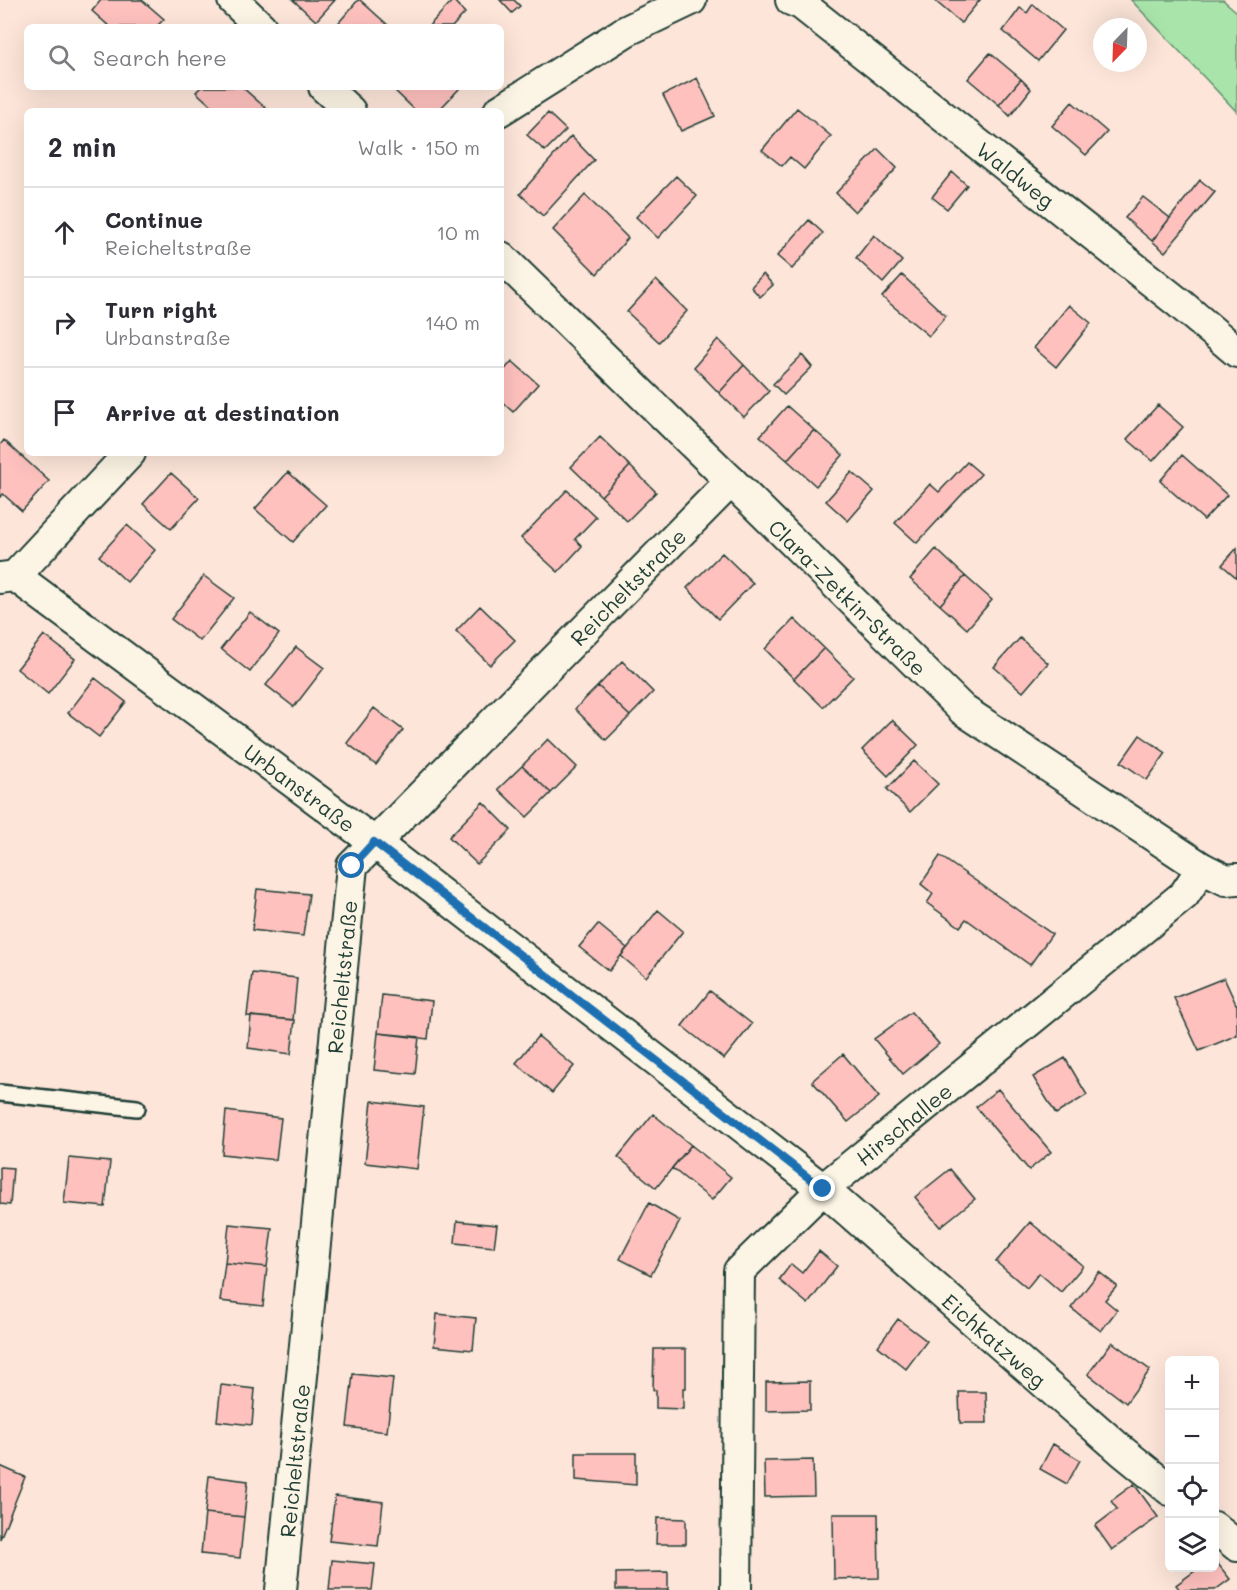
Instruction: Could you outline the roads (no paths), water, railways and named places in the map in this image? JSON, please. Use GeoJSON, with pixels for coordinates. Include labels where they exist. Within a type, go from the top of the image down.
{"type":"FeatureCollection","features":[{"type":"Feature","properties":{"kind":"street"},"geometry":{"type":"LineString","coordinates":[[233,0],[258,24]]}},
{"type":"Feature","properties":{"kind":"street"},"geometry":{"type":"LineString","coordinates":[[504,108],[626,31],[691,0]]}},
{"type":"Feature","properties":{"kind":"street","name":"Waldweg"},"geometry":{"type":"LineString","coordinates":[[791,0],[801,4],[1179,303],[1237,352]]}},
{"type":"Feature","properties":{"kind":"street"},"geometry":{"type":"LineString","coordinates":[[327,90],[347,108]]}},
{"type":"Feature","properties":{"kind":"street","name":"Clara-Zetkin-Straße"},"geometry":{"type":"LineString","coordinates":[[504,260],[963,710],[1202,868],[1226,880],[1237,879]]}},
{"type":"Feature","properties":{"kind":"street"},"geometry":{"type":"LineString","coordinates":[[8,577],[127,456]]}},
{"type":"Feature","properties":{"kind":"street","name":"Reicheltstraße"},"geometry":{"type":"LineString","coordinates":[[281,1590],[352,866],[731,481]]}},
{"type":"Feature","properties":{"kind":"street","name":"Urbanstraße"},"geometry":{"type":"LineString","coordinates":[[8,577],[374,842],[823,1189]]}},
{"type":"Feature","properties":{"kind":"street","name":"Hirschallee"},"geometry":{"type":"LineString","coordinates":[[736,1590],[739,1271],[823,1189],[1184,896],[1202,868]]}},
{"type":"Feature","properties":{"kind":"street","name":"Eichkatzweg"},"geometry":{"type":"LineString","coordinates":[[823,1189],[1122,1451],[1165,1486]]}},
{"type":"Feature","properties":{"kind":"street"},"geometry":{"type":"LineString","coordinates":[[1219,1530],[1237,1546]]}},
{"type":"Feature","properties":{"kind":"lane"},"geometry":{"type":"LineString","coordinates":[[0,1093],[137,1108]]}}]}
